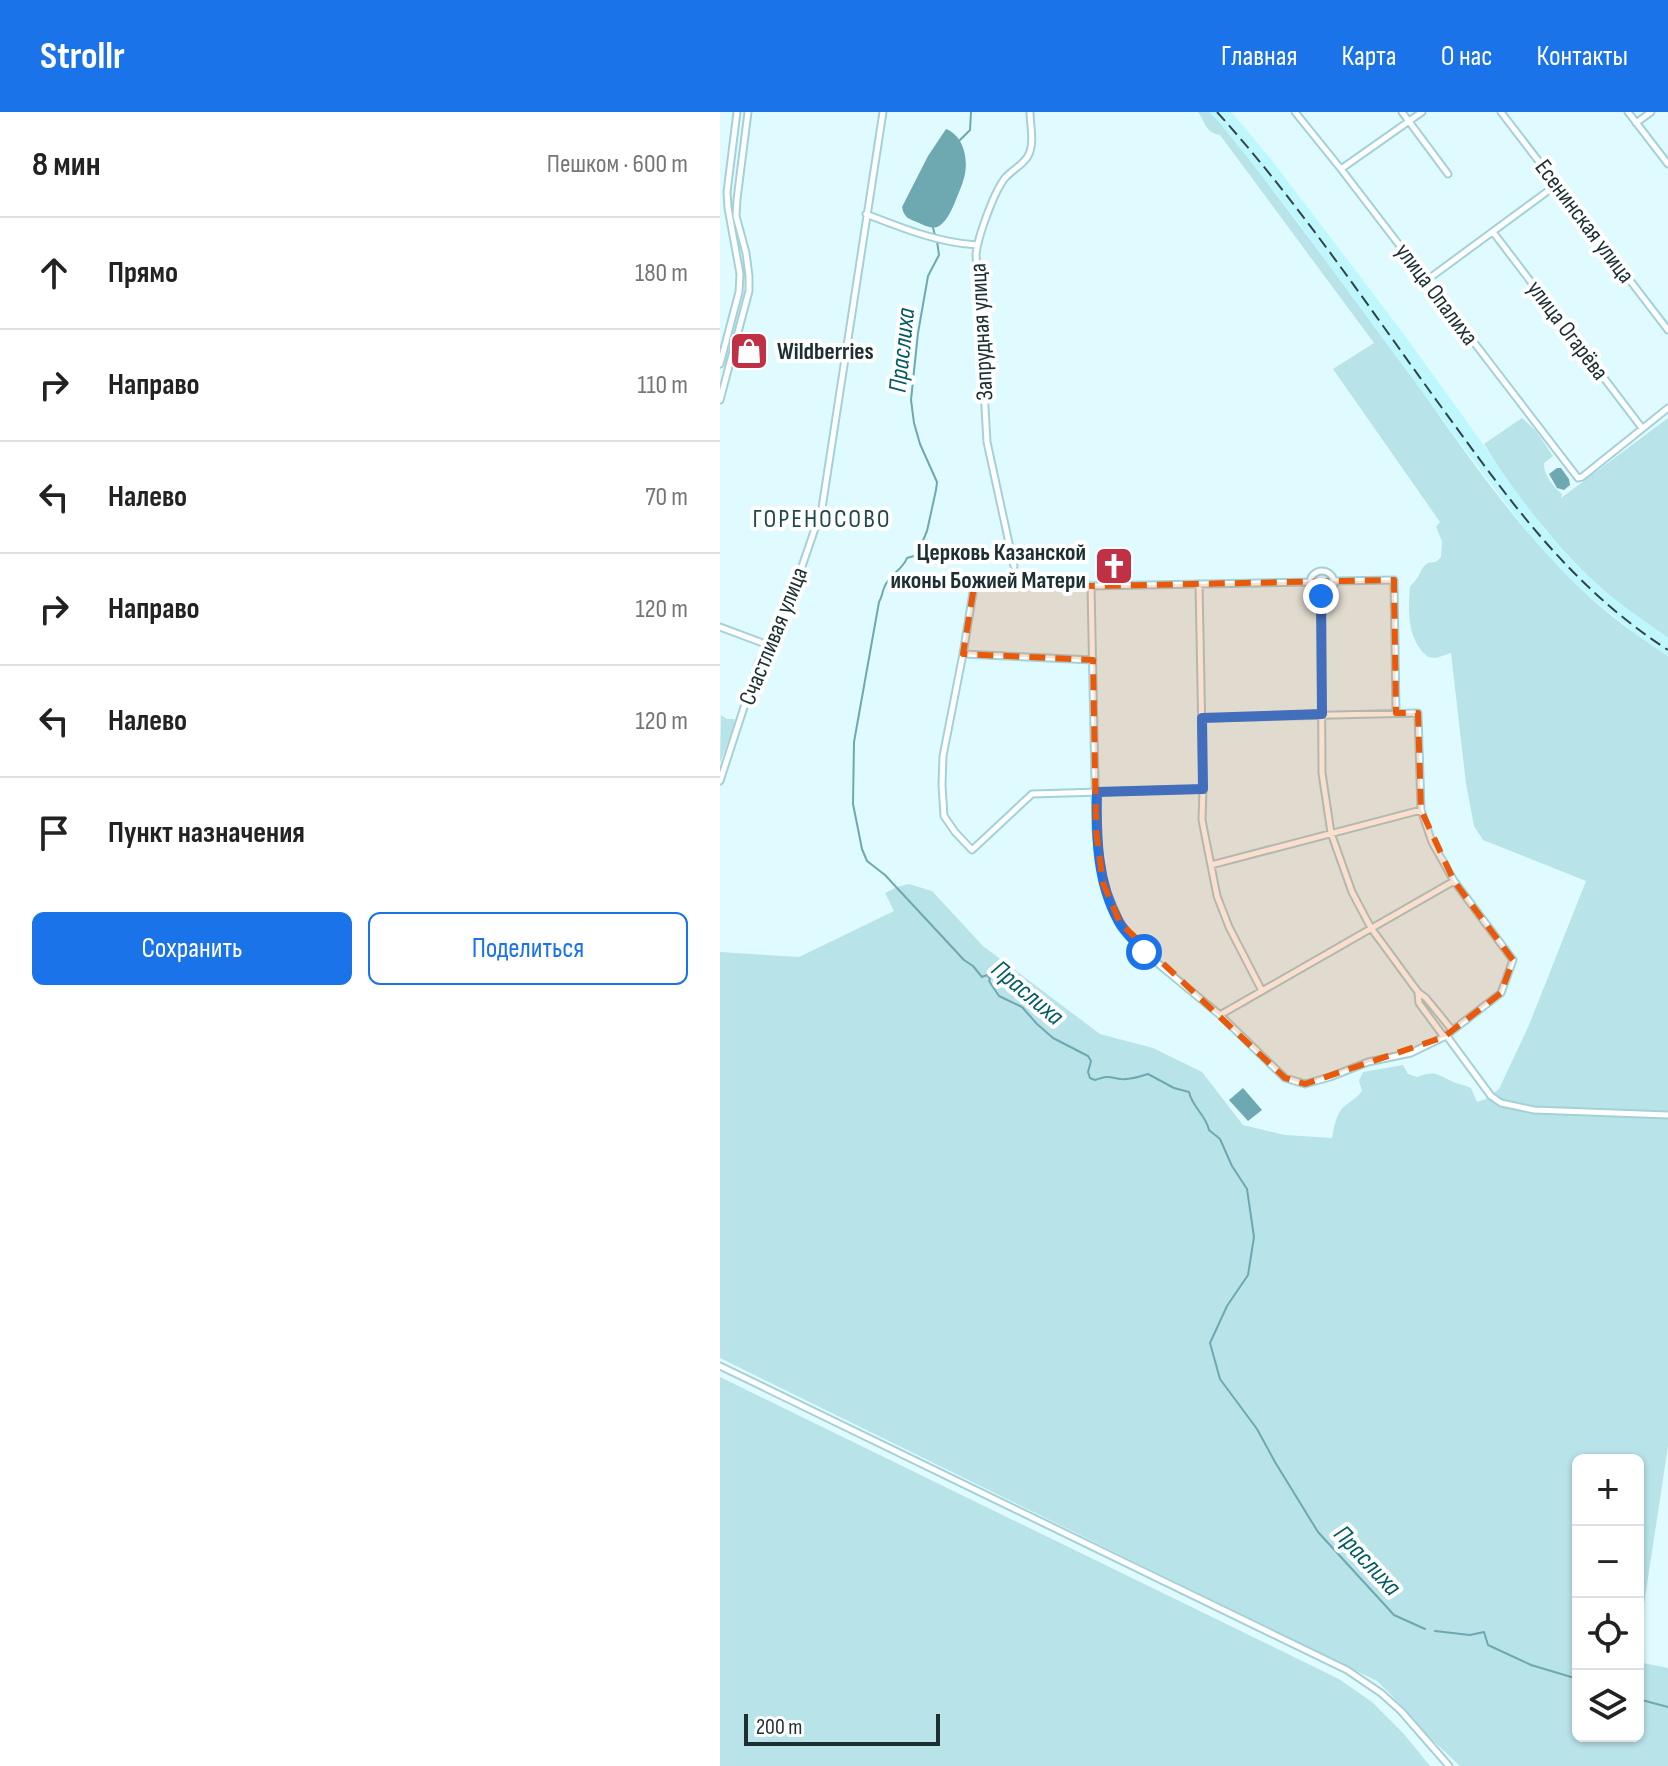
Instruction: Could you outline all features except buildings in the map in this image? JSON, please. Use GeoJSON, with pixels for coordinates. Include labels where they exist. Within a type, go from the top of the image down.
{"type":"FeatureCollection","features":[{"type":"Feature","properties":{"kind":"street"},"geometry":{"type":"LineString","coordinates":[[720,364],[740,284],[727,192],[737,112]]}},
{"type":"Feature","properties":{"kind":"street"},"geometry":{"type":"LineString","coordinates":[[720,400],[749,291],[747,264],[736,216],[748,112]]}},
{"type":"Feature","properties":{"kind":"street","name":"Счастливая улица"},"geometry":{"type":"LineString","coordinates":[[720,781],[759,661],[797,581],[822,508],[883,112]]}},
{"type":"Feature","properties":{"kind":"street","name":"Запрудная улица"},"geometry":{"type":"LineString","coordinates":[[1014,566],[987,442],[977,245],[1004,178],[1029,155],[1030,112]]}},
{"type":"Feature","properties":{"kind":"street","name":"улица Опалиха"},"geometry":{"type":"LineString","coordinates":[[1295,112],[1578,478],[1642,428]]}},
{"type":"Feature","properties":{"kind":"street"},"geometry":{"type":"LineString","coordinates":[[1402,112],[1448,174]]}},
{"type":"Feature","properties":{"kind":"street"},"geometry":{"type":"LineString","coordinates":[[1341,169],[1422,112]]}},
{"type":"Feature","properties":{"kind":"street","name":"Есенинская улица"},"geometry":{"type":"LineString","coordinates":[[1501,112],[1668,330]]}},
{"type":"Feature","properties":{"kind":"street"},"geometry":{"type":"LineString","coordinates":[[1628,112],[1668,164]]}},
{"type":"Feature","properties":{"kind":"street"},"geometry":{"type":"LineString","coordinates":[[1636,123],[1651,112]]}},
{"type":"Feature","properties":{"kind":"street"},"geometry":{"type":"LineString","coordinates":[[1427,280],[1556,185]]}},
{"type":"Feature","properties":{"kind":"street"},"geometry":{"type":"LineString","coordinates":[[866,214],[945,240],[977,245]]}},
{"type":"Feature","properties":{"kind":"street","name":"улица Огарёва"},"geometry":{"type":"LineString","coordinates":[[1493,232],[1642,428]]}},
{"type":"Feature","properties":{"kind":"street"},"geometry":{"type":"LineString","coordinates":[[1642,428],[1668,408]]}},
{"type":"Feature","properties":{"kind":"street"},"geometry":{"type":"LineString","coordinates":[[1318,571],[1332,574],[1335,581],[1334,589],[1321,596],[1311,588],[1310,582],[1312,575],[1318,571]]}},
{"type":"Feature","properties":{"kind":"street"},"geometry":{"type":"LineString","coordinates":[[1203,789],[1032,794],[972,850],[944,816],[943,756],[975,580],[1091,586],[1310,582]]}},
{"type":"Feature","properties":{"kind":"street"},"geometry":{"type":"LineString","coordinates":[[1335,581],[1394,580],[1396,713]]}},
{"type":"Feature","properties":{"kind":"street"},"geometry":{"type":"LineString","coordinates":[[1199,584],[1202,820],[1217,896],[1229,927],[1262,991]]}},
{"type":"Feature","properties":{"kind":"street"},"geometry":{"type":"LineString","coordinates":[[1091,586],[1096,831],[1103,883],[1120,923],[1144,952],[1220,1015],[1285,1078],[1305,1084],[1368,1062],[1411,1053],[1447,1034],[1501,993],[1513,960],[1454,881],[1432,842],[1421,810],[1418,713],[1202,718]]}},
{"type":"Feature","properties":{"kind":"street"},"geometry":{"type":"LineString","coordinates":[[1321,596],[1322,773],[1331,833],[1352,892],[1371,928],[1418,992],[1426,998],[1491,1096],[1501,1103],[1534,1110],[1668,1115]]}},
{"type":"Feature","properties":{"kind":"street"},"geometry":{"type":"LineString","coordinates":[[720,627],[768,645]]}},
{"type":"Feature","properties":{"kind":"street"},"geometry":{"type":"LineString","coordinates":[[963,654],[1093,660]]}},
{"type":"Feature","properties":{"kind":"street"},"geometry":{"type":"LineString","coordinates":[[1211,865],[1421,810]]}},
{"type":"Feature","properties":{"kind":"street"},"geometry":{"type":"LineString","coordinates":[[1220,1015],[1454,881]]}},
{"type":"Feature","properties":{"kind":"street"},"geometry":{"type":"LineString","coordinates":[[1418,992],[1419,1003],[1447,1034]]}},
{"type":"Feature","properties":{"kind":"street"},"geometry":{"type":"LineString","coordinates":[[720,1366],[1347,1670],[1401,1711],[1449,1766]]}},
{"type":"Feature","properties":{"kind":"highlighted area"},"geometry":{"type":"Polygon","coordinates":[[[975,580],[1091,586],[1394,580],[1396,713],[1418,713],[1421,810],[1454,881],[1513,960],[1501,993],[1444,1037],[1305,1084],[1285,1078],[1120,923],[1103,883],[1096,831],[1093,660],[963,654],[975,580]]]}},
{"type":"Feature","properties":{"kind":"shaded area"},"geometry":{"type":"Polygon","coordinates":[[[1198,112],[1209,112],[1245,155],[1485,479],[1537,543],[1594,601],[1668,656],[1668,1446],[1644,1604],[1644,1454],[1572,1454],[1572,1742],[1644,1742],[1644,1663],[1668,1668],[1668,1766],[1460,1766],[1377,1681],[720,1358],[720,952],[799,957],[894,911],[885,893],[897,887],[909,884],[932,891],[983,946],[1100,1034],[1153,1048],[1202,1072],[1243,1125],[1285,1135],[1332,1138],[1339,1113],[1362,1091],[1359,1081],[1363,1072],[1403,1065],[1408,1074],[1417,1077],[1427,1074],[1442,1076],[1471,1088],[1477,1102],[1486,1099],[1499,1089],[1529,1025],[1586,881],[1483,840],[1474,826],[1451,653],[1428,657],[1416,642],[1409,615],[1410,587],[1424,566],[1441,557],[1442,541],[1436,527],[1440,522],[1333,369],[1374,343],[1220,135],[1209,129],[1198,112]]]}},
{"type":"Feature","properties":{"kind":"shaded area"},"geometry":{"type":"Polygon","coordinates":[[[1209,112],[1231,112],[1245,128],[1403,333],[1544,529],[1600,587],[1668,638],[1668,656],[1643,640],[1584,592],[1525,529],[1286,206],[1209,112]]]}},
{"type":"Feature","properties":{"kind":"shaded area"},"geometry":{"type":"Polygon","coordinates":[[[946,129],[961,143],[965,171],[950,213],[940,225],[932,228],[908,218],[902,207],[928,156],[946,129]]]}},
{"type":"Feature","properties":{"kind":"shaded area"},"geometry":{"type":"Polygon","coordinates":[[[1522,418],[1536,431],[1553,456],[1544,463],[1544,467],[1562,494],[1561,498],[1668,418],[1668,638],[1581,569],[1536,518],[1496,463],[1484,444],[1522,418]]]}},
{"type":"Feature","properties":{"kind":"shaded area"},"geometry":{"type":"Polygon","coordinates":[[[1561,468],[1569,479],[1570,485],[1564,490],[1557,488],[1549,474],[1561,468]]]}},
{"type":"Feature","properties":{"kind":"shaded area"},"geometry":{"type":"Polygon","coordinates":[[[721,715],[734,719],[735,723],[720,763],[721,715]]]}},
{"type":"Feature","properties":{"kind":"shaded area"},"geometry":{"type":"Polygon","coordinates":[[[1243,1088],[1262,1110],[1248,1121],[1229,1100],[1243,1088]]]}},
{"type":"Feature","properties":{"kind":"shaded area"},"geometry":{"type":"Polygon","coordinates":[[[720,1377],[1339,1679],[1372,1702],[1430,1766],[720,1766],[720,1377]]]}},
{"type":"Feature","properties":{"kind":"waterway","name":"Праслиха"},"geometry":{"type":"LineString","coordinates":[[959,141],[970,130],[971,112]]}},
{"type":"Feature","properties":{"kind":"waterway","name":"Праслиха"},"geometry":{"type":"LineString","coordinates":[[933,228],[935,235]]}},
{"type":"Feature","properties":{"kind":"waterway","name":"Праслиха"},"geometry":{"type":"LineString","coordinates":[[937,241],[939,255],[928,276],[911,400],[920,444],[937,482],[927,531],[919,550],[907,558],[889,580],[879,602],[854,742],[853,804],[862,849],[867,861],[885,875],[964,960],[982,977],[987,975],[999,996],[1022,1007],[1053,1038],[1088,1056],[1091,1061],[1090,1078],[1128,1079],[1148,1074],[1189,1092],[1209,1130],[1220,1139],[1247,1189],[1254,1237],[1248,1275],[1227,1306],[1210,1343],[1220,1379],[1257,1429],[1318,1532],[1394,1615],[1425,1629]]}},
{"type":"Feature","properties":{"kind":"waterway","name":"Праслиха"},"geometry":{"type":"LineString","coordinates":[[1435,1631],[1470,1635],[1484,1632],[1488,1645],[1531,1665],[1572,1677]]}},
{"type":"Feature","properties":{"kind":"waterway","name":"Праслиха"},"geometry":{"type":"LineString","coordinates":[[1644,1701],[1668,1707]]}},
{"type":"Feature","properties":{"kind":"railway"},"geometry":{"type":"LineString","coordinates":[[1217,112],[1307,221],[1519,511],[1572,571],[1602,599],[1668,650]]}},
{"type":"Feature","properties":{"kind":"place","name":"Wildberries"},"geometry":{"type":"Point","coordinates":[749,351]}},
{"type":"Feature","properties":{"kind":"place","name":"Церковь Казанской иконы Божией Матери"},"geometry":{"type":"Point","coordinates":[1114,566]}},
{"type":"Feature","properties":{"kind":"district","name":"ГОРЕНОСОВО"},"geometry":{"type":"Point","coordinates":[822,518]}},
{"type":"Feature","properties":{"kind":"route"},"geometry":{"type":"LineString","coordinates":[[1144,952],[1120,923],[1103,883],[1096,831],[1097,792],[1203,789],[1202,718],[1322,714],[1321,596]]}}]}
